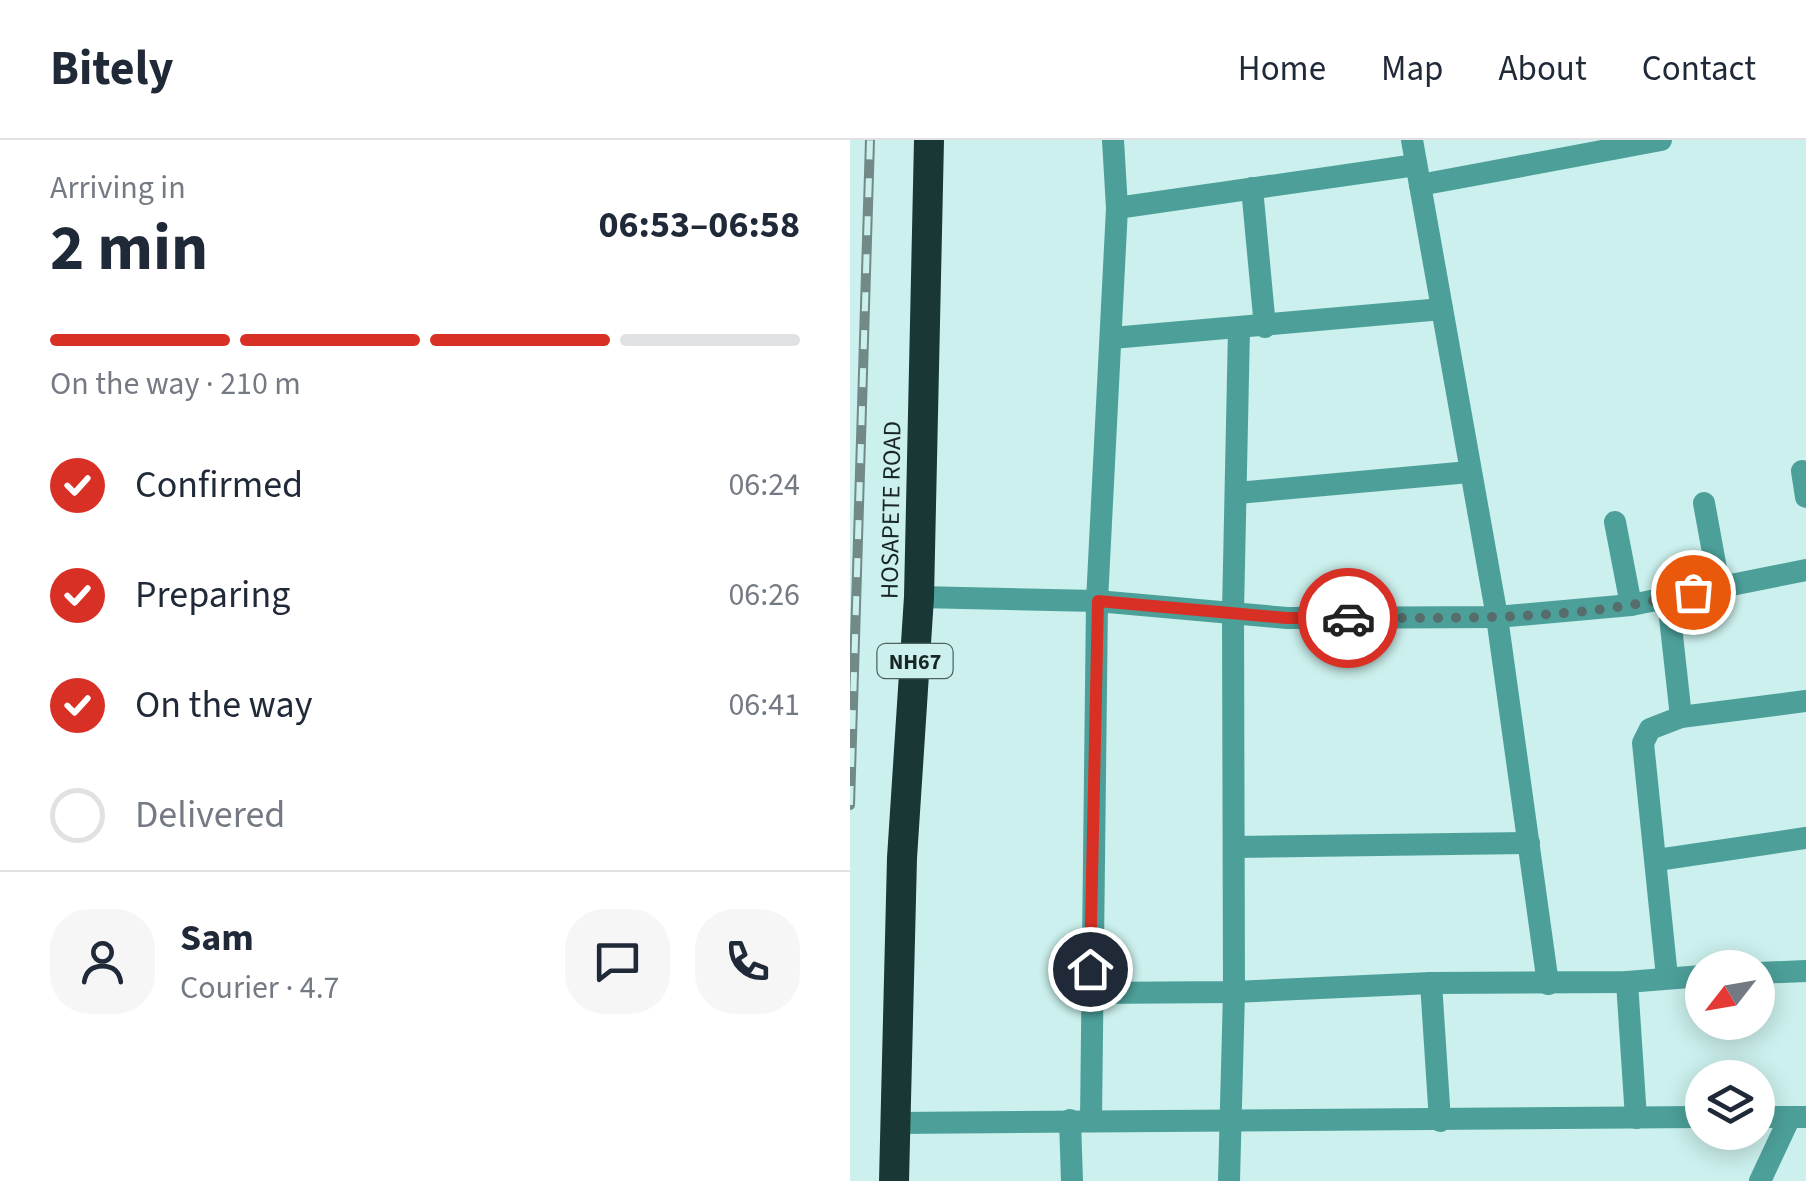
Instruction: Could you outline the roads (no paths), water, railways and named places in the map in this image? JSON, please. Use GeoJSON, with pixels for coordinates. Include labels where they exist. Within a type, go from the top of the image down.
{"type":"FeatureCollection","features":[{"type":"Feature","properties":{"kind":"highway","name":"HOSAPETE ROAD"},"geometry":{"type":"LineString","coordinates":[[894,1181],[902,858],[918,597],[928,140]]}},
{"type":"Feature","properties":{"kind":"street"},"geometry":{"type":"LineString","coordinates":[[1072,1181],[1090,992],[1098,601],[1116,208],[1113,140]]}},
{"type":"Feature","properties":{"kind":"street"},"geometry":{"type":"LineString","coordinates":[[1412,140],[1497,618],[1548,984]]}},
{"type":"Feature","properties":{"kind":"street"},"geometry":{"type":"LineString","coordinates":[[1116,208],[1252,188],[1418,175],[1661,140]]}},
{"type":"Feature","properties":{"kind":"street"},"geometry":{"type":"LineString","coordinates":[[1252,188],[1264,327]]}},
{"type":"Feature","properties":{"kind":"street"},"geometry":{"type":"LineString","coordinates":[[1112,338],[1239,330],[1442,309]]}},
{"type":"Feature","properties":{"kind":"street"},"geometry":{"type":"LineString","coordinates":[[1228,1181],[1234,992],[1233,612],[1239,330]]}},
{"type":"Feature","properties":{"kind":"street"},"geometry":{"type":"LineString","coordinates":[[1802,471],[1806,497]]}},
{"type":"Feature","properties":{"kind":"street"},"geometry":{"type":"LineString","coordinates":[[1238,493],[1469,472]]}},
{"type":"Feature","properties":{"kind":"street"},"geometry":{"type":"LineString","coordinates":[[1704,502],[1719,585]]}},
{"type":"Feature","properties":{"kind":"street"},"geometry":{"type":"LineString","coordinates":[[1615,522],[1632,605]]}},
{"type":"Feature","properties":{"kind":"street"},"geometry":{"type":"LineString","coordinates":[[918,597],[1098,601],[1286,618],[1497,618],[1632,605],[1806,570]]}},
{"type":"Feature","properties":{"kind":"street"},"geometry":{"type":"LineString","coordinates":[[1668,599],[1681,717]]}},
{"type":"Feature","properties":{"kind":"street"},"geometry":{"type":"LineString","coordinates":[[1667,977],[1643,743],[1650,729],[1681,717],[1806,701]]}},
{"type":"Feature","properties":{"kind":"street"},"geometry":{"type":"LineString","coordinates":[[1657,860],[1806,838]]}},
{"type":"Feature","properties":{"kind":"street"},"geometry":{"type":"LineString","coordinates":[[1235,847],[1529,842]]}},
{"type":"Feature","properties":{"kind":"street"},"geometry":{"type":"LineString","coordinates":[[1775,972],[1806,971]]}},
{"type":"Feature","properties":{"kind":"street"},"geometry":{"type":"LineString","coordinates":[[1090,992],[1627,982],[1685,976]]}},
{"type":"Feature","properties":{"kind":"street"},"geometry":{"type":"LineString","coordinates":[[1627,982],[1636,1118]]}},
{"type":"Feature","properties":{"kind":"street"},"geometry":{"type":"LineString","coordinates":[[1431,983],[1440,1121]]}},
{"type":"Feature","properties":{"kind":"street"},"geometry":{"type":"LineString","coordinates":[[896,1123],[1685,1117]]}},
{"type":"Feature","properties":{"kind":"street"},"geometry":{"type":"LineString","coordinates":[[1760,1181],[1798,1117]]}},
{"type":"Feature","properties":{"kind":"railway"},"geometry":{"type":"LineString","coordinates":[[850,805],[870,140]]}}]}
